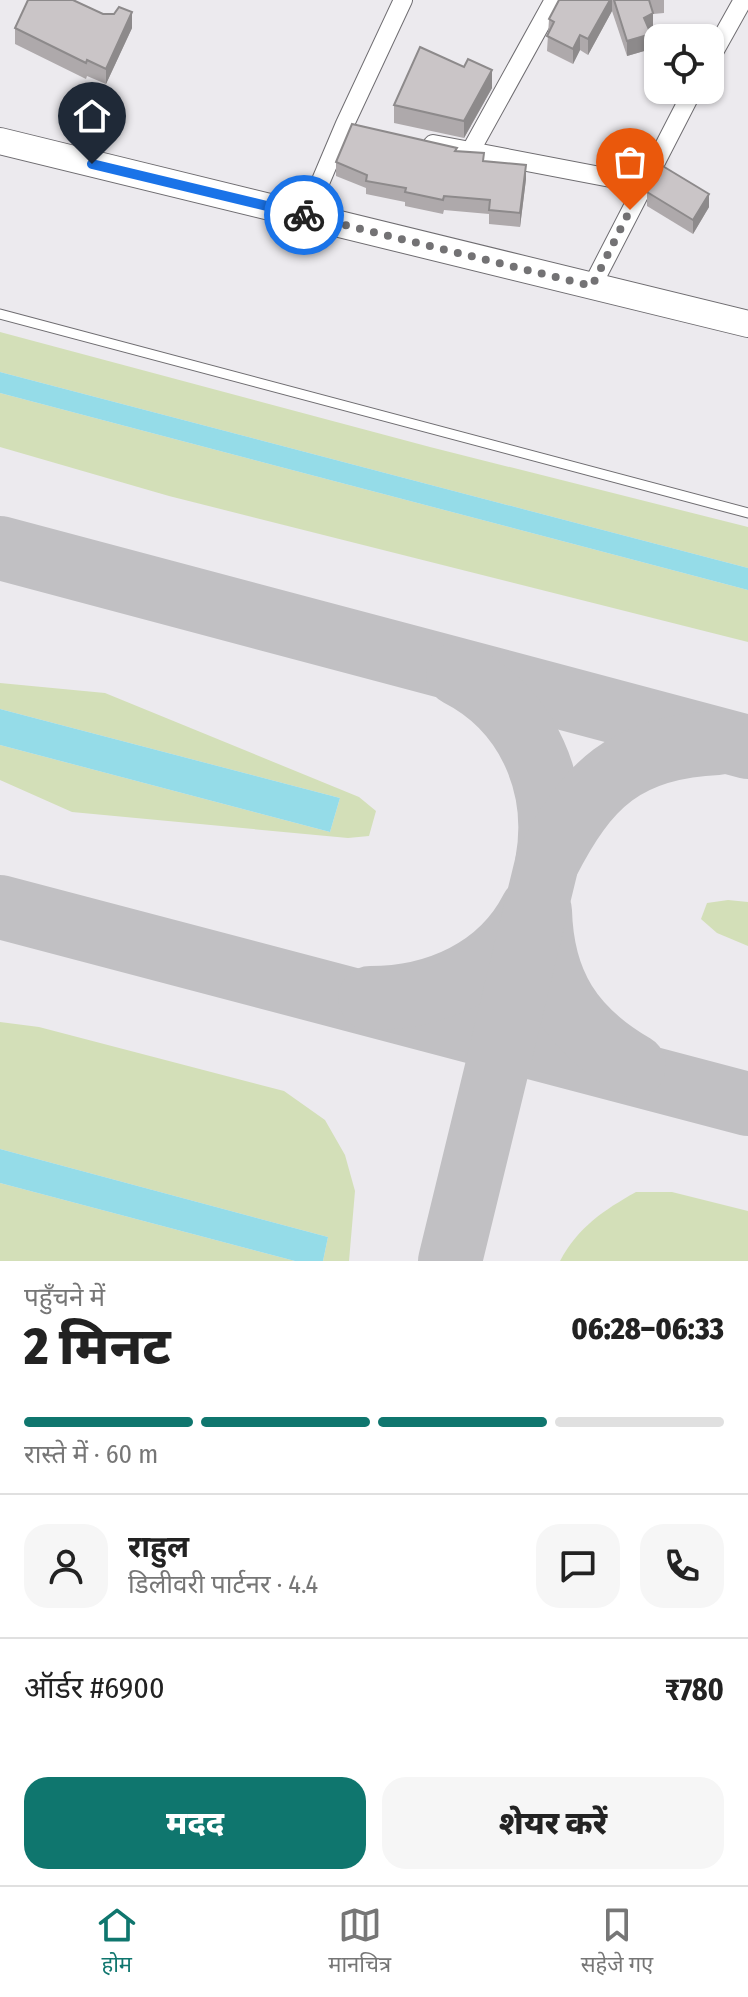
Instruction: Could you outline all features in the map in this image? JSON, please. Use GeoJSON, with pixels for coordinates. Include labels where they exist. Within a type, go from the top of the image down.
{"type":"FeatureCollection","features":[{"type":"Feature","properties":{"kind":"street"},"geometry":{"type":"LineString","coordinates":[[306,216],[352,125],[403,0]]}},
{"type":"Feature","properties":{"kind":"street"},"geometry":{"type":"LineString","coordinates":[[470,152],[554,0]]}},
{"type":"Feature","properties":{"kind":"street"},"geometry":{"type":"LineString","coordinates":[[724,34],[743,0]]}},
{"type":"Feature","properties":{"kind":"street"},"geometry":{"type":"LineString","coordinates":[[592,286],[685,104]]}},
{"type":"Feature","properties":{"kind":"street"},"geometry":{"type":"LineString","coordinates":[[414,140],[642,184]]}},
{"type":"Feature","properties":{"kind":"street"},"geometry":{"type":"LineString","coordinates":[[0,141],[748,324]]}},
{"type":"Feature","properties":{"kind":"lane"},"geometry":{"type":"LineString","coordinates":[[0,314],[748,513]]}},
{"type":"Feature","properties":{"kind":"green space"},"geometry":{"type":"Polygon","coordinates":[[[0,332],[430,447],[748,527],[748,568],[0,372],[0,332]]]}},
{"type":"Feature","properties":{"kind":"green space"},"geometry":{"type":"Polygon","coordinates":[[[0,393],[748,590],[748,642],[169,496],[0,447],[0,393]]]}},
{"type":"Feature","properties":{"kind":"green space"},"geometry":{"type":"Polygon","coordinates":[[[0,683],[105,693],[359,797],[376,811],[369,836],[348,838],[72,812],[0,780],[0,745],[330,832],[340,798],[0,709],[0,683]]]}},
{"type":"Feature","properties":{"kind":"green space"},"geometry":{"type":"Polygon","coordinates":[[[728,900],[748,902],[748,946],[717,933],[701,919],[707,903],[728,900]]]}},
{"type":"Feature","properties":{"kind":"green space"},"geometry":{"type":"Polygon","coordinates":[[[0,1022],[39,1027],[284,1091],[325,1120],[345,1155],[355,1191],[349,1261],[323,1261],[328,1237],[0,1149],[0,1022]]]}},
{"type":"Feature","properties":{"kind":"green space"},"geometry":{"type":"Polygon","coordinates":[[[0,1183],[295,1261],[0,1261],[0,1183]]]}},
{"type":"Feature","properties":{"kind":"green space"},"geometry":{"type":"Polygon","coordinates":[[[636,1192],[672,1192],[748,1211],[748,1261],[560,1261],[575,1238],[593,1220],[636,1192]]]}},
{"type":"Feature","properties":{"kind":"water"},"geometry":{"type":"Polygon","coordinates":[[[0,372],[748,568],[748,590],[0,393],[0,372]]]}},
{"type":"Feature","properties":{"kind":"water"},"geometry":{"type":"Polygon","coordinates":[[[0,709],[340,798],[330,832],[0,745],[0,709]]]}},
{"type":"Feature","properties":{"kind":"water"},"geometry":{"type":"Polygon","coordinates":[[[0,1149],[328,1237],[323,1261],[295,1261],[0,1183],[0,1149]]]}},
{"type":"Feature","properties":{"kind":"building"},"geometry":{"type":"Polygon","coordinates":[[[28,0],[73,0],[103,14],[114,14],[119,7],[132,12],[106,69],[87,60],[86,63],[15,28],[28,0]]]}},
{"type":"Feature","properties":{"kind":"building"},"geometry":{"type":"Polygon","coordinates":[[[559,0],[610,0],[588,39],[580,35],[573,49],[547,36],[554,22],[549,19],[559,0]]]}},
{"type":"Feature","properties":{"kind":"building"},"geometry":{"type":"Polygon","coordinates":[[[614,0],[649,0],[653,13],[644,18],[647,24],[644,24],[644,36],[627,41],[614,0]]]}},
{"type":"Feature","properties":{"kind":"building"},"geometry":{"type":"Polygon","coordinates":[[[420,47],[464,67],[468,59],[492,70],[464,121],[394,105],[420,47]]]}},
{"type":"Feature","properties":{"kind":"building"},"geometry":{"type":"Polygon","coordinates":[[[352,124],[457,148],[455,151],[484,153],[483,161],[526,165],[520,213],[489,210],[490,200],[444,196],[443,200],[405,192],[406,188],[366,181],[367,175],[336,162],[352,124]]]}},
{"type":"Feature","properties":{"kind":"building"},"geometry":{"type":"Polygon","coordinates":[[[661,165],[709,194],[693,220],[647,192],[661,165]]]}},
{"type":"Feature","properties":{"kind":"taxiway"},"geometry":{"type":"LineString","coordinates":[[0,548],[748,747]]}},
{"type":"Feature","properties":{"kind":"taxiway"},"geometry":{"type":"LineString","coordinates":[[458,674],[483,689],[504,708],[534,754],[544,779],[549,806],[547,863]]}},
{"type":"Feature","properties":{"kind":"taxiway"},"geometry":{"type":"LineString","coordinates":[[450,1261],[547,863],[578,811],[594,791],[613,775],[658,752],[718,743]]}},
{"type":"Feature","properties":{"kind":"taxiway"},"geometry":{"type":"LineString","coordinates":[[0,907],[748,1104]]}},
{"type":"Feature","properties":{"kind":"taxiway"},"geometry":{"type":"LineString","coordinates":[[370,998],[419,993],[464,976],[503,949],[532,909]]}},
{"type":"Feature","properties":{"kind":"taxiway"},"geometry":{"type":"LineString","coordinates":[[540,911],[547,961],[564,1002],[593,1037],[634,1066]]}},
{"type":"Feature","properties":{"kind":"way so far"},"geometry":{"type":"LineString","coordinates":[[304,215],[592,286],[630,210]]}},
{"type":"Feature","properties":{"kind":"route"},"geometry":{"type":"LineString","coordinates":[[92,164],[304,215]]}}]}
